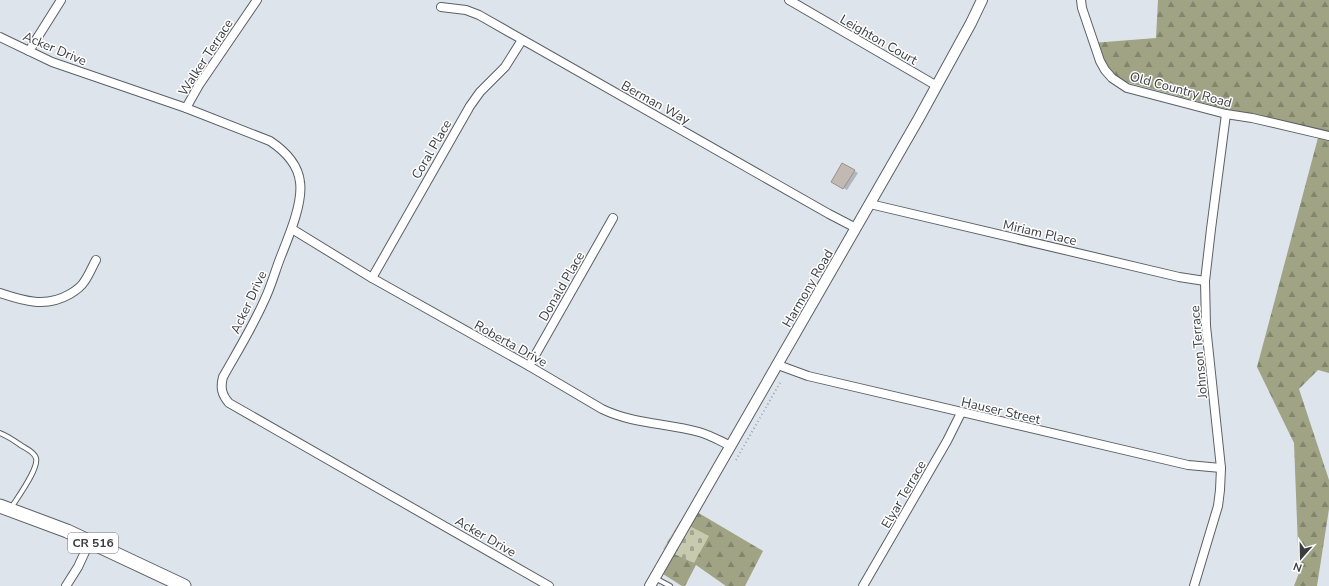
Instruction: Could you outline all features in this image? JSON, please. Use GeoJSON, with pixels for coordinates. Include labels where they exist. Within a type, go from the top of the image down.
{"type":"FeatureCollection","features":[{"type":"Feature","properties":{"kind":"main road","name":"CR 516"},"geometry":{"type":"LineString","coordinates":[[5,508],[56,526],[184,586]]}},
{"type":"Feature","properties":{"kind":"street"},"geometry":{"type":"LineString","coordinates":[[29,51],[61,0]]}},
{"type":"Feature","properties":{"kind":"street","name":"Walker Terrace"},"geometry":{"type":"LineString","coordinates":[[186,108],[199,85],[257,0]]}},
{"type":"Feature","properties":{"kind":"street","name":"Leighton Court"},"geometry":{"type":"LineString","coordinates":[[789,0],[937,86]]}},
{"type":"Feature","properties":{"kind":"street","name":"Harmony Road"},"geometry":{"type":"LineString","coordinates":[[652,582],[937,86],[982,0]]}},
{"type":"Feature","properties":{"kind":"street","name":"Old Country Road"},"geometry":{"type":"LineString","coordinates":[[1081,0],[1082,8],[1100,61],[1108,74],[1118,83],[1132,90],[1226,114],[1252,118],[1329,136]]}},
{"type":"Feature","properties":{"kind":"street","name":"Berman Way"},"geometry":{"type":"LineString","coordinates":[[441,7],[473,12],[856,228]]}},
{"type":"Feature","properties":{"kind":"street","name":"Acker Drive"},"geometry":{"type":"LineString","coordinates":[[0,37],[52,62],[186,108],[270,141],[288,155],[298,172],[301,190],[292,228],[265,300],[253,325],[223,377],[221,384],[224,397],[229,403],[548,586]]}},
{"type":"Feature","properties":{"kind":"street","name":"Coral Place"},"geometry":{"type":"LineString","coordinates":[[372,278],[470,106],[480,92],[505,67],[522,40]]}},
{"type":"Feature","properties":{"kind":"street","name":"Johnson Terrace"},"geometry":{"type":"LineString","coordinates":[[1194,586],[1218,506],[1220,490],[1221,468],[1206,326],[1205,281],[1210,229],[1226,114]]}},
{"type":"Feature","properties":{"kind":"street","name":"Miriam Place"},"geometry":{"type":"LineString","coordinates":[[870,204],[1179,277],[1205,281]]}},
{"type":"Feature","properties":{"kind":"street","name":"Donald Place"},"geometry":{"type":"LineString","coordinates":[[529,366],[613,218]]}},
{"type":"Feature","properties":{"kind":"street","name":"Roberta Drive"},"geometry":{"type":"LineString","coordinates":[[292,228],[372,278],[613,414],[633,421],[678,427],[698,432],[730,446]]}},
{"type":"Feature","properties":{"kind":"street"},"geometry":{"type":"LineString","coordinates":[[0,293],[36,303],[46,303],[56,300],[74,292],[84,283],[96,260]]}},
{"type":"Feature","properties":{"kind":"street","name":"Hauser Street"},"geometry":{"type":"LineString","coordinates":[[778,365],[808,376],[961,413],[1188,465],[1221,468]]}},
{"type":"Feature","properties":{"kind":"street","name":"Elyar Terrace"},"geometry":{"type":"LineString","coordinates":[[864,586],[947,441],[961,413]]}},
{"type":"Feature","properties":{"kind":"street"},"geometry":{"type":"LineString","coordinates":[[66,586],[78,567],[90,541]]}},
{"type":"Feature","properties":{"kind":"lane"},"geometry":{"type":"LineString","coordinates":[[0,433],[32,452],[36,456],[35,467],[30,477],[5,508]]}},
{"type":"Feature","properties":{"kind":"lane"},"geometry":{"type":"LineString","coordinates":[[652,582],[670,586]]}},
{"type":"Feature","properties":{"kind":"path"},"geometry":{"type":"LineString","coordinates":[[736,460],[781,381]]}},
{"type":"Feature","properties":{"kind":"green space"},"geometry":{"type":"Polygon","coordinates":[[[1158,0],[1329,0],[1329,373],[1318,370],[1299,389],[1329,480],[1329,509],[1317,586],[1294,586],[1299,573],[1294,443],[1257,367],[1319,134],[1107,77],[1092,43],[1156,38],[1158,0]]]}},
{"type":"Feature","properties":{"kind":"green space"},"geometry":{"type":"Polygon","coordinates":[[[697,512],[763,551],[745,586],[726,586],[696,565],[685,586],[682,586],[663,574],[697,512]]]}},
{"type":"Feature","properties":{"kind":"green space"},"geometry":{"type":"Polygon","coordinates":[[[680,521],[709,536],[694,563],[663,549],[680,521]]]}},
{"type":"Feature","properties":{"kind":"building"},"geometry":{"type":"Polygon","coordinates":[[[842,163],[855,170],[843,189],[831,182],[842,163]]]}}]}
